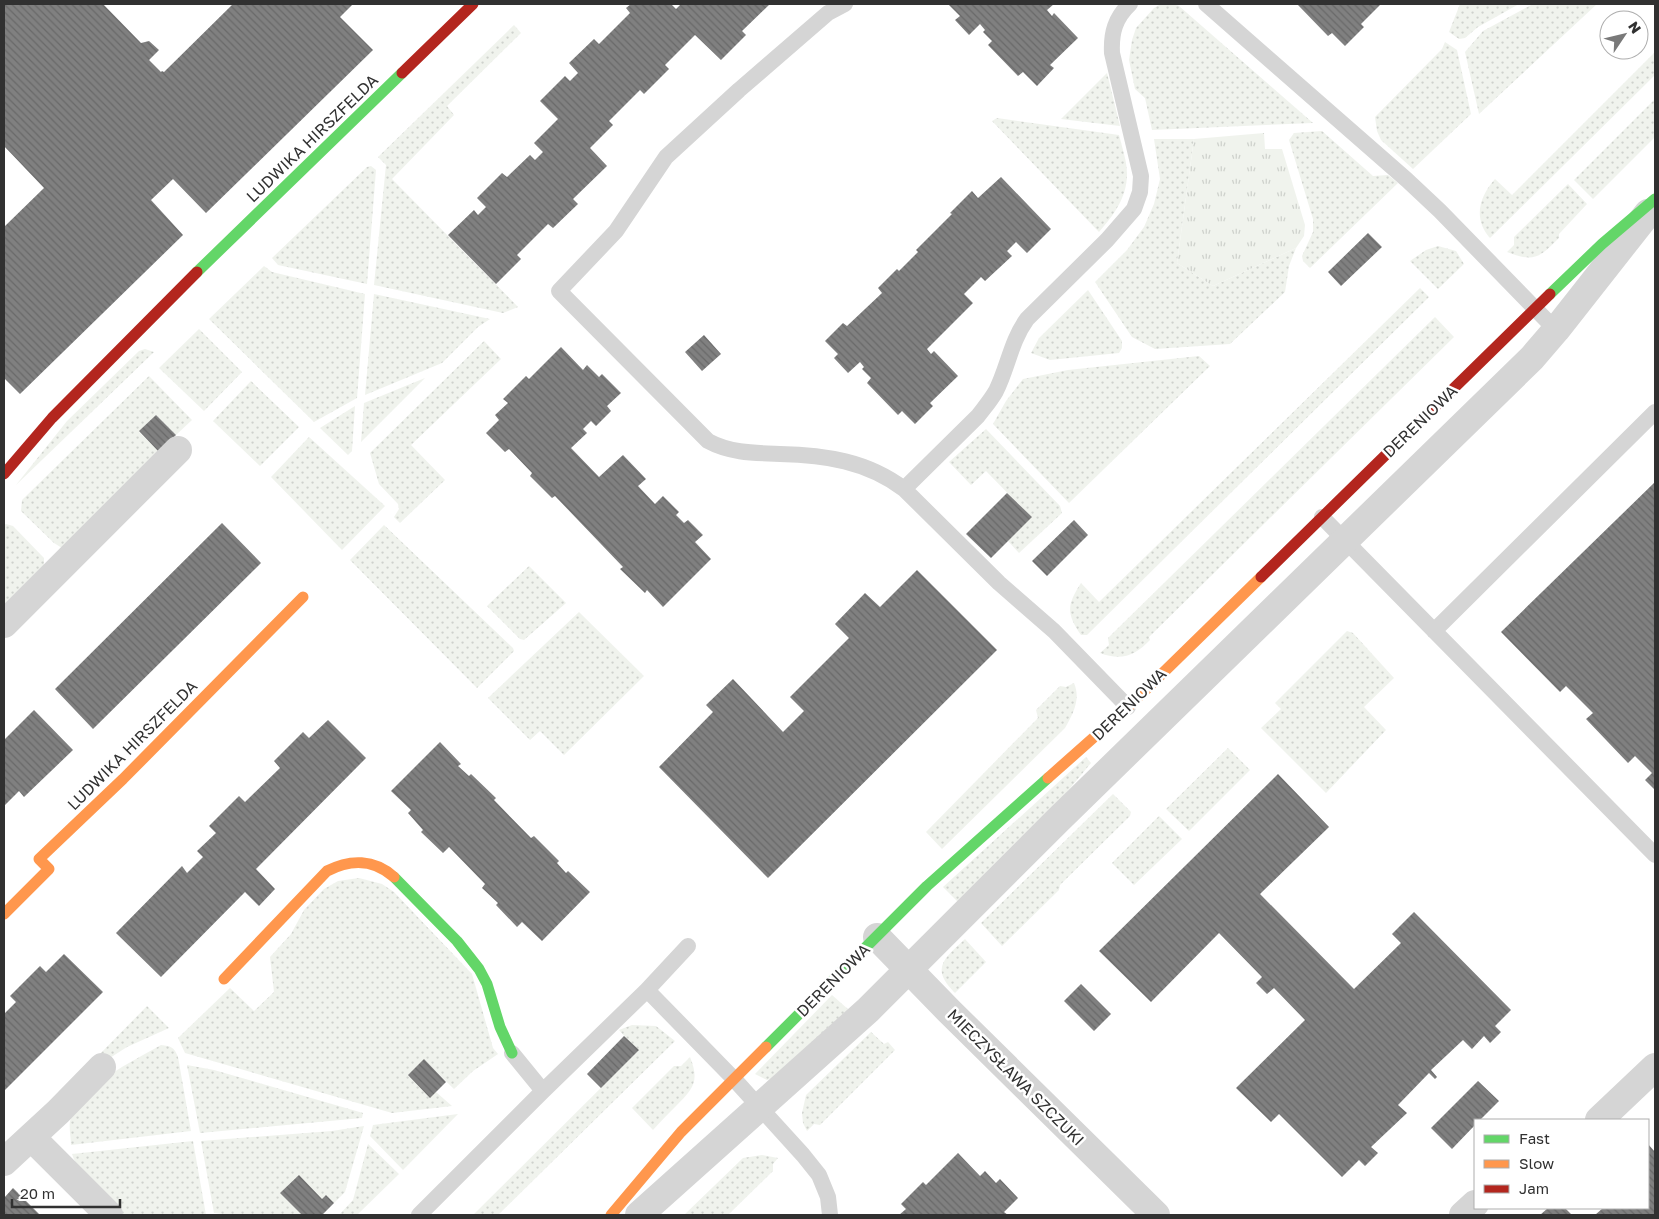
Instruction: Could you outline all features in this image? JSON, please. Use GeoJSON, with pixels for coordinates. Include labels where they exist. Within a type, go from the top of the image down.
{"type":"FeatureCollection","features":[{"type":"Feature","properties":{"kind":"street","name":"LUDWIKA HIRSZFELDA"},"geometry":{"type":"LineString","coordinates":[[4,474],[52,418],[174,295],[474,4]]}},
{"type":"Feature","properties":{"kind":"street","name":"DERENIOWA"},"geometry":{"type":"LineString","coordinates":[[611,1215],[681,1132],[927,886],[1128,707],[1535,308],[1602,244],[1655,199]]}},
{"type":"Feature","properties":{"kind":"street","name":"DERENIOWA"},"geometry":{"type":"LineString","coordinates":[[639,1215],[868,1010],[1052,826],[1532,358],[1655,204]]}},
{"type":"Feature","properties":{"kind":"street"},"geometry":{"type":"LineString","coordinates":[[4,624],[178,450]]}},
{"type":"Feature","properties":{"kind":"street","name":"LUDWIKA HIRSZFELDA"},"geometry":{"type":"LineString","coordinates":[[4,914],[50,870],[39,859],[123,779],[303,597]]}},
{"type":"Feature","properties":{"kind":"street"},"geometry":{"type":"LineString","coordinates":[[224,979],[327,871],[346,863],[368,863],[378,866],[396,878],[454,937],[479,967],[493,998],[503,1037],[512,1054]]}},
{"type":"Feature","properties":{"kind":"street","name":"MIECZYSŁAWA SZCZUKI"},"geometry":{"type":"LineString","coordinates":[[877,937],[949,1012],[1156,1215]]}},
{"type":"Feature","properties":{"kind":"street"},"geometry":{"type":"LineString","coordinates":[[4,1162],[102,1066]]}},
{"type":"Feature","properties":{"kind":"street"},"geometry":{"type":"LineString","coordinates":[[1600,1119],[1655,1067]]}},
{"type":"Feature","properties":{"kind":"street"},"geometry":{"type":"LineString","coordinates":[[30,1137],[109,1215]]}},
{"type":"Feature","properties":{"kind":"street"},"geometry":{"type":"LineString","coordinates":[[1464,1215],[1474,1205]]}},
{"type":"Feature","properties":{"kind":"lane"},"geometry":{"type":"LineString","coordinates":[[845,4],[821,19],[666,157],[616,231],[559,291],[708,441],[718,447],[736,451],[835,458],[867,468],[890,478],[904,489],[999,583],[1054,631],[1128,707]]}},
{"type":"Feature","properties":{"kind":"lane"},"geometry":{"type":"LineString","coordinates":[[904,489],[978,416],[988,403],[1001,377],[1019,330],[1027,319],[1107,240],[1134,209],[1140,192],[1141,176],[1112,53],[1113,30],[1118,19],[1130,4]]}},
{"type":"Feature","properties":{"kind":"lane"},"geometry":{"type":"LineString","coordinates":[[1206,4],[1407,180],[1556,330]]}},
{"type":"Feature","properties":{"kind":"lane"},"geometry":{"type":"LineString","coordinates":[[1434,631],[1655,412]]}},
{"type":"Feature","properties":{"kind":"lane"},"geometry":{"type":"LineString","coordinates":[[1322,516],[1655,855]]}},
{"type":"Feature","properties":{"kind":"lane"},"geometry":{"type":"LineString","coordinates":[[419,1215],[543,1090],[647,990],[688,946]]}},
{"type":"Feature","properties":{"kind":"lane"},"geometry":{"type":"LineString","coordinates":[[647,990],[734,1079],[819,1176],[828,1197],[830,1215]]}},
{"type":"Feature","properties":{"kind":"lane"},"geometry":{"type":"LineString","coordinates":[[512,1054],[543,1090]]}},
{"type":"Feature","properties":{"kind":"green space"},"geometry":{"type":"Polygon","coordinates":[[[1161,4],[1179,6],[1313,123],[1152,130],[1145,98],[1135,89],[1129,60],[1136,28],[1154,8],[1161,4]]]}},
{"type":"Feature","properties":{"kind":"green space"},"geometry":{"type":"Polygon","coordinates":[[[1460,4],[1519,4],[1478,27],[1465,38],[1459,39],[1449,32],[1460,4]]]}},
{"type":"Feature","properties":{"kind":"green space"},"geometry":{"type":"Polygon","coordinates":[[[1533,4],[1597,4],[1479,114],[1465,52],[1483,31],[1533,4]]]}},
{"type":"Feature","properties":{"kind":"green space"},"geometry":{"type":"Polygon","coordinates":[[[514,25],[521,33],[447,106],[454,115],[392,179],[518,307],[503,313],[374,285],[386,165],[378,157],[514,25]]]}},
{"type":"Feature","properties":{"kind":"green space"},"geometry":{"type":"Polygon","coordinates":[[[1445,42],[1457,50],[1471,114],[1413,169],[1381,140],[1377,131],[1375,117],[1442,49],[1445,42]]]}},
{"type":"Feature","properties":{"kind":"green space"},"geometry":{"type":"Polygon","coordinates":[[[1655,52],[1655,75],[1490,238],[1481,223],[1480,208],[1485,193],[1495,179],[1512,195],[1655,52]]]}},
{"type":"Feature","properties":{"kind":"green space"},"geometry":{"type":"Polygon","coordinates":[[[1107,73],[1120,126],[1061,119],[1107,73]]]}},
{"type":"Feature","properties":{"kind":"green space"},"geometry":{"type":"Polygon","coordinates":[[[1655,99],[1655,137],[1593,199],[1574,180],[1655,99]]]}},
{"type":"Feature","properties":{"kind":"green space"},"geometry":{"type":"Polygon","coordinates":[[[997,118],[1119,135],[1126,164],[1125,190],[1119,205],[1099,232],[992,121],[997,118]]]}},
{"type":"Feature","properties":{"kind":"green space"},"geometry":{"type":"Polygon","coordinates":[[[1322,131],[1373,176],[1388,175],[1398,183],[1310,268],[1303,261],[1302,256],[1313,232],[1313,219],[1289,140],[1294,133],[1322,131]]]}},
{"type":"Feature","properties":{"kind":"green space"},"geometry":{"type":"Polygon","coordinates":[[[1264,133],[1265,149],[1282,149],[1305,225],[1304,236],[1296,248],[1213,286],[1177,263],[1194,139],[1264,133]]]}},
{"type":"Feature","properties":{"kind":"green space"},"geometry":{"type":"Polygon","coordinates":[[[1154,139],[1194,139],[1177,263],[1213,286],[1296,248],[1289,266],[1285,292],[1230,344],[1155,349],[1132,337],[1095,282],[1127,250],[1144,227],[1154,204],[1160,179],[1154,139]]]}},
{"type":"Feature","properties":{"kind":"green space"},"geometry":{"type":"Polygon","coordinates":[[[371,166],[376,170],[367,284],[278,265],[272,258],[367,167],[371,166]]]}},
{"type":"Feature","properties":{"kind":"green space"},"geometry":{"type":"Polygon","coordinates":[[[1568,184],[1587,204],[1559,234],[1559,238],[1542,254],[1536,256],[1524,257],[1507,252],[1514,245],[1514,237],[1568,184]]]}},
{"type":"Feature","properties":{"kind":"green space"},"geometry":{"type":"Polygon","coordinates":[[[1438,246],[1456,251],[1464,264],[1438,289],[1410,261],[1426,250],[1438,246]]]}},
{"type":"Feature","properties":{"kind":"green space"},"geometry":{"type":"Polygon","coordinates":[[[264,266],[272,272],[365,294],[357,398],[314,422],[209,319],[264,266]]]}},
{"type":"Feature","properties":{"kind":"green space"},"geometry":{"type":"Polygon","coordinates":[[[1420,288],[1429,297],[1087,635],[1081,635],[1073,621],[1070,609],[1073,597],[1081,583],[1099,602],[1420,288]]]}},
{"type":"Feature","properties":{"kind":"green space"},"geometry":{"type":"Polygon","coordinates":[[[1088,290],[1122,341],[1122,348],[1119,353],[1050,360],[1031,353],[1039,338],[1088,290]]]}},
{"type":"Feature","properties":{"kind":"green space"},"geometry":{"type":"Polygon","coordinates":[[[374,294],[490,319],[478,327],[442,363],[365,395],[374,294]]]}},
{"type":"Feature","properties":{"kind":"green space"},"geometry":{"type":"Polygon","coordinates":[[[1435,317],[1454,337],[1149,637],[1150,640],[1139,650],[1121,657],[1100,653],[1109,645],[1108,638],[1435,317]]]}},
{"type":"Feature","properties":{"kind":"green space"},"geometry":{"type":"Polygon","coordinates":[[[199,329],[242,372],[204,411],[159,368],[199,329]]]}},
{"type":"Feature","properties":{"kind":"green space"},"geometry":{"type":"Polygon","coordinates":[[[484,341],[501,359],[411,445],[445,480],[400,523],[394,517],[399,509],[398,504],[379,484],[370,453],[484,341]]]}},
{"type":"Feature","properties":{"kind":"green space"},"geometry":{"type":"Polygon","coordinates":[[[145,349],[154,352],[16,485],[67,421],[139,351],[145,349]]]}},
{"type":"Feature","properties":{"kind":"green space"},"geometry":{"type":"Polygon","coordinates":[[[1199,356],[1210,366],[1069,503],[993,424],[1006,401],[1023,379],[1068,370],[1199,356]]]}},
{"type":"Feature","properties":{"kind":"green space"},"geometry":{"type":"Polygon","coordinates":[[[149,376],[192,420],[176,435],[156,415],[139,432],[162,454],[62,548],[54,543],[21,511],[22,500],[149,376]]]}},
{"type":"Feature","properties":{"kind":"green space"},"geometry":{"type":"Polygon","coordinates":[[[425,378],[361,442],[364,403],[425,378]]]}},
{"type":"Feature","properties":{"kind":"green space"},"geometry":{"type":"Polygon","coordinates":[[[251,381],[299,427],[260,466],[213,421],[251,381]]]}},
{"type":"Feature","properties":{"kind":"green space"},"geometry":{"type":"Polygon","coordinates":[[[355,406],[352,451],[348,455],[320,428],[355,406]]]}},
{"type":"Feature","properties":{"kind":"green space"},"geometry":{"type":"Polygon","coordinates":[[[986,429],[1060,506],[1062,513],[1019,553],[1008,541],[1031,517],[986,471],[971,485],[949,462],[986,429]]]}},
{"type":"Feature","properties":{"kind":"green space"},"geometry":{"type":"Polygon","coordinates":[[[309,437],[385,506],[342,550],[271,477],[309,437]]]}},
{"type":"Feature","properties":{"kind":"green space"},"geometry":{"type":"Polygon","coordinates":[[[4,525],[13,526],[44,558],[44,570],[4,608],[4,525]]]}},
{"type":"Feature","properties":{"kind":"green space"},"geometry":{"type":"Polygon","coordinates":[[[384,525],[513,648],[514,651],[477,688],[350,560],[384,525]]]}},
{"type":"Feature","properties":{"kind":"green space"},"geometry":{"type":"Polygon","coordinates":[[[529,566],[566,603],[524,640],[520,639],[487,606],[529,566]]]}},
{"type":"Feature","properties":{"kind":"green space"},"geometry":{"type":"Polygon","coordinates":[[[579,612],[644,676],[564,755],[540,731],[530,740],[488,698],[579,612]]]}},
{"type":"Feature","properties":{"kind":"green space"},"geometry":{"type":"Polygon","coordinates":[[[1347,631],[1353,633],[1394,678],[1364,707],[1386,730],[1326,793],[1261,728],[1281,709],[1275,703],[1347,631]]]}},
{"type":"Feature","properties":{"kind":"green space"},"geometry":{"type":"Polygon","coordinates":[[[1074,683],[1077,695],[1076,701],[1065,728],[942,849],[926,832],[1038,718],[1036,710],[1060,686],[1066,687],[1074,683]]]}},
{"type":"Feature","properties":{"kind":"green space"},"geometry":{"type":"Polygon","coordinates":[[[1228,748],[1250,770],[1189,831],[1166,809],[1228,748]]]}},
{"type":"Feature","properties":{"kind":"green space"},"geometry":{"type":"Polygon","coordinates":[[[1086,757],[1091,763],[1047,816],[959,903],[943,887],[1086,757]]]}},
{"type":"Feature","properties":{"kind":"green space"},"geometry":{"type":"Polygon","coordinates":[[[1113,794],[1131,812],[1130,816],[1002,946],[981,923],[1113,794]]]}},
{"type":"Feature","properties":{"kind":"green space"},"geometry":{"type":"Polygon","coordinates":[[[1159,816],[1182,839],[1134,885],[1112,863],[1159,816]]]}},
{"type":"Feature","properties":{"kind":"green space"},"geometry":{"type":"Polygon","coordinates":[[[359,878],[382,884],[394,892],[472,974],[493,1048],[498,1054],[473,1071],[454,1089],[424,1060],[408,1075],[430,1097],[436,1092],[452,1106],[392,1113],[185,1053],[178,1038],[230,988],[254,1011],[274,992],[270,957],[291,934],[304,910],[324,889],[338,881],[359,878]]]}},
{"type":"Feature","properties":{"kind":"green space"},"geometry":{"type":"Polygon","coordinates":[[[965,939],[986,962],[955,993],[943,977],[943,964],[951,952],[965,939]]]}},
{"type":"Feature","properties":{"kind":"green space"},"geometry":{"type":"Polygon","coordinates":[[[832,995],[849,1010],[774,1078],[767,1080],[755,1074],[832,995]]]}},
{"type":"Feature","properties":{"kind":"green space"},"geometry":{"type":"Polygon","coordinates":[[[147,1006],[169,1028],[127,1047],[102,1063],[96,1058],[147,1006]]]}},
{"type":"Feature","properties":{"kind":"green space"},"geometry":{"type":"Polygon","coordinates":[[[632,1025],[656,1026],[675,1041],[498,1215],[473,1215],[638,1051],[619,1030],[632,1025]]]}},
{"type":"Feature","properties":{"kind":"green space"},"geometry":{"type":"Polygon","coordinates":[[[871,1032],[884,1044],[888,1042],[895,1050],[820,1125],[814,1124],[807,1131],[803,1123],[802,1113],[806,1095],[871,1032]]]}},
{"type":"Feature","properties":{"kind":"green space"},"geometry":{"type":"Polygon","coordinates":[[[161,1045],[172,1048],[178,1057],[191,1131],[71,1145],[70,1121],[77,1106],[86,1094],[123,1066],[161,1045]]]}},
{"type":"Feature","properties":{"kind":"green space"},"geometry":{"type":"Polygon","coordinates":[[[690,1057],[694,1073],[691,1090],[653,1130],[632,1108],[674,1066],[681,1066],[690,1057]]]}},
{"type":"Feature","properties":{"kind":"green space"},"geometry":{"type":"Polygon","coordinates":[[[187,1065],[214,1070],[363,1113],[362,1118],[200,1133],[187,1065]]]}},
{"type":"Feature","properties":{"kind":"green space"},"geometry":{"type":"Polygon","coordinates":[[[458,1114],[403,1170],[370,1136],[373,1125],[458,1114]]]}},
{"type":"Feature","properties":{"kind":"green space"},"geometry":{"type":"Polygon","coordinates":[[[364,1126],[345,1192],[334,1203],[326,1195],[322,1199],[281,1193],[302,1215],[232,1215],[214,1213],[201,1141],[332,1131],[364,1126]]]}},
{"type":"Feature","properties":{"kind":"green space"},"geometry":{"type":"Polygon","coordinates":[[[193,1141],[206,1215],[124,1215],[87,1179],[72,1154],[193,1141]]]}},
{"type":"Feature","properties":{"kind":"green space"},"geometry":{"type":"Polygon","coordinates":[[[368,1144],[399,1174],[357,1215],[339,1215],[353,1200],[368,1144]]]}},
{"type":"Feature","properties":{"kind":"green space"},"geometry":{"type":"Polygon","coordinates":[[[762,1155],[778,1158],[773,1164],[773,1171],[728,1215],[684,1215],[743,1158],[762,1155]]]}},
{"type":"Feature","properties":{"kind":"building"},"geometry":{"type":"Polygon","coordinates":[[[4,4],[103,4],[141,43],[149,41],[159,50],[149,60],[161,72],[164,72],[233,4],[353,4],[340,17],[373,50],[206,213],[173,179],[151,200],[183,235],[20,394],[4,378],[4,227],[44,188],[4,146],[4,4]]]}},
{"type":"Feature","properties":{"kind":"building"},"geometry":{"type":"Polygon","coordinates":[[[631,4],[671,4],[676,9],[681,4],[770,4],[742,31],[746,35],[721,60],[695,35],[665,65],[669,69],[644,94],[640,90],[609,121],[613,125],[590,148],[607,166],[573,199],[578,204],[553,228],[548,224],[517,255],[521,259],[496,284],[448,235],[474,210],[478,215],[486,207],[477,198],[502,173],[507,177],[530,155],[535,160],[543,152],[534,143],[558,119],[540,101],[565,76],[570,81],[578,73],[569,63],[594,39],[599,44],[630,13],[626,8],[631,4]]]}},
{"type":"Feature","properties":{"kind":"building"},"geometry":{"type":"Polygon","coordinates":[[[948,4],[1054,4],[1047,10],[1052,16],[1054,13],[1078,38],[1050,65],[1054,68],[1037,86],[1023,72],[1018,76],[988,45],[992,41],[983,32],[985,30],[980,24],[969,35],[955,20],[960,16],[948,4]]]}},
{"type":"Feature","properties":{"kind":"building"},"geometry":{"type":"Polygon","coordinates":[[[1297,4],[1381,4],[1361,24],[1364,27],[1345,46],[1332,33],[1328,36],[1297,4]]]}},
{"type":"Feature","properties":{"kind":"building"},"geometry":{"type":"Polygon","coordinates":[[[1001,177],[1051,229],[1027,253],[1016,242],[1007,251],[1012,256],[985,281],[981,277],[964,294],[973,303],[927,349],[931,354],[934,351],[958,376],[930,403],[933,406],[915,424],[902,411],[898,415],[867,383],[871,378],[862,369],[864,367],[860,362],[848,373],[834,358],[838,354],[825,341],[843,323],[847,326],[882,293],[878,288],[918,252],[916,250],[972,191],[978,198],[1001,177]]]}},
{"type":"Feature","properties":{"kind":"building"},"geometry":{"type":"Polygon","coordinates":[[[1368,233],[1382,247],[1341,286],[1328,272],[1368,233]]]}},
{"type":"Feature","properties":{"kind":"building"},"geometry":{"type":"Polygon","coordinates":[[[704,335],[721,354],[702,371],[685,352],[704,335]]]}},
{"type":"Feature","properties":{"kind":"building"},"geometry":{"type":"Polygon","coordinates":[[[561,347],[583,370],[587,365],[599,377],[602,374],[621,393],[607,406],[611,411],[596,426],[591,421],[583,429],[587,433],[571,448],[599,477],[623,455],[646,479],[638,486],[655,504],[663,496],[679,512],[676,515],[684,523],[688,520],[703,535],[695,542],[711,559],[663,607],[647,590],[645,593],[620,569],[623,567],[555,496],[552,498],[530,476],[532,473],[509,449],[505,452],[486,433],[499,420],[495,415],[508,403],[503,399],[526,376],[529,379],[561,347]]]}},
{"type":"Feature","properties":{"kind":"building"},"geometry":{"type":"Polygon","coordinates":[[[156,415],[176,435],[159,452],[139,431],[156,415]]]}},
{"type":"Feature","properties":{"kind":"building"},"geometry":{"type":"Polygon","coordinates":[[[1655,482],[1654,789],[1645,780],[1652,773],[1635,756],[1628,763],[1586,719],[1593,713],[1566,686],[1560,692],[1501,632],[1655,482]]]}},
{"type":"Feature","properties":{"kind":"building"},"geometry":{"type":"Polygon","coordinates":[[[1007,493],[1032,517],[991,558],[966,534],[1007,493]]]}},
{"type":"Feature","properties":{"kind":"building"},"geometry":{"type":"Polygon","coordinates":[[[1074,520],[1088,535],[1047,576],[1032,561],[1074,520]]]}},
{"type":"Feature","properties":{"kind":"building"},"geometry":{"type":"Polygon","coordinates":[[[222,523],[261,563],[93,729],[55,689],[222,523]]]}},
{"type":"Feature","properties":{"kind":"building"},"geometry":{"type":"Polygon","coordinates":[[[917,570],[997,650],[768,878],[659,767],[713,712],[706,705],[733,679],[783,732],[804,711],[790,697],[849,638],[835,624],[865,593],[880,607],[917,570]]]}},
{"type":"Feature","properties":{"kind":"building"},"geometry":{"type":"Polygon","coordinates":[[[34,710],[73,750],[24,797],[19,791],[4,806],[4,740],[34,710]]]}},
{"type":"Feature","properties":{"kind":"building"},"geometry":{"type":"Polygon","coordinates":[[[328,720],[366,758],[256,869],[275,889],[259,906],[245,892],[161,977],[116,933],[182,866],[187,873],[203,857],[197,851],[216,833],[209,826],[239,796],[245,802],[280,768],[274,761],[303,732],[309,738],[328,720]]]}},
{"type":"Feature","properties":{"kind":"building"},"geometry":{"type":"Polygon","coordinates":[[[440,742],[461,764],[458,766],[469,776],[471,774],[496,798],[494,800],[531,838],[534,836],[559,861],[557,863],[566,873],[568,871],[590,892],[542,941],[522,922],[517,927],[496,905],[498,903],[482,888],[485,884],[449,847],[443,853],[421,832],[423,830],[408,813],[411,810],[391,791],[440,742]]]}},
{"type":"Feature","properties":{"kind":"building"},"geometry":{"type":"Polygon","coordinates":[[[1278,774],[1329,827],[1260,894],[1354,989],[1401,943],[1392,934],[1414,912],[1511,1010],[1495,1026],[1501,1032],[1490,1043],[1484,1036],[1472,1049],[1463,1040],[1431,1070],[1437,1077],[1435,1079],[1429,1073],[1398,1105],[1407,1113],[1371,1147],[1378,1153],[1365,1166],[1359,1160],[1342,1177],[1279,1114],[1271,1122],[1236,1088],[1305,1020],[1274,988],[1267,994],[1256,983],[1262,977],[1219,933],[1151,1002],[1099,951],[1278,774]]]}},
{"type":"Feature","properties":{"kind":"building"},"geometry":{"type":"Polygon","coordinates":[[[64,954],[103,992],[4,1091],[4,1014],[16,1002],[10,996],[40,966],[46,972],[64,954]]]}},
{"type":"Feature","properties":{"kind":"building"},"geometry":{"type":"Polygon","coordinates":[[[1081,984],[1111,1014],[1094,1031],[1064,1001],[1081,984]]]}},
{"type":"Feature","properties":{"kind":"building"},"geometry":{"type":"Polygon","coordinates":[[[624,1036],[639,1050],[601,1088],[587,1074],[624,1036]]]}},
{"type":"Feature","properties":{"kind":"building"},"geometry":{"type":"Polygon","coordinates":[[[424,1059],[446,1082],[430,1098],[408,1075],[424,1059]]]}},
{"type":"Feature","properties":{"kind":"building"},"geometry":{"type":"Polygon","coordinates":[[[1478,1081],[1499,1101],[1481,1119],[1474,1119],[1474,1126],[1452,1149],[1431,1128],[1478,1081]]]}},
{"type":"Feature","properties":{"kind":"building"},"geometry":{"type":"Polygon","coordinates":[[[1649,1145],[1655,1152],[1655,1215],[1595,1215],[1602,1209],[1649,1209],[1649,1145]]]}},
{"type":"Feature","properties":{"kind":"building"},"geometry":{"type":"Polygon","coordinates":[[[958,1153],[980,1176],[985,1171],[996,1183],[1000,1179],[1018,1198],[1004,1212],[1008,1215],[899,1215],[906,1209],[901,1204],[923,1182],[926,1185],[958,1153]]]}},
{"type":"Feature","properties":{"kind":"building"},"geometry":{"type":"Polygon","coordinates":[[[299,1175],[322,1199],[326,1195],[334,1203],[322,1215],[302,1215],[280,1193],[299,1175]]]}},
{"type":"Feature","properties":{"kind":"building"},"geometry":{"type":"Polygon","coordinates":[[[13,1188],[40,1215],[4,1215],[4,1198],[13,1188]]]}},
{"type":"Feature","properties":{"kind":"building"},"geometry":{"type":"Polygon","coordinates":[[[1547,1209],[1566,1209],[1572,1215],[1540,1215],[1547,1209]]]}},
{"type":"Feature","properties":{"kind":"traffic: fast"},"geometry":{"type":"LineString","coordinates":[[197,272],[402,73]]}},
{"type":"Feature","properties":{"kind":"traffic: fast"},"geometry":{"type":"LineString","coordinates":[[1550,294],[1602,244],[1655,199]]}},
{"type":"Feature","properties":{"kind":"traffic: fast"},"geometry":{"type":"LineString","coordinates":[[766,1047],[927,886],[1048,778]]}},
{"type":"Feature","properties":{"kind":"traffic: fast"},"geometry":{"type":"LineString","coordinates":[[394,877],[457,941],[479,969],[487,984],[500,1027],[512,1053]]}},
{"type":"Feature","properties":{"kind":"traffic: slow"},"geometry":{"type":"LineString","coordinates":[[1048,778],[1128,707],[1261,577]]}},
{"type":"Feature","properties":{"kind":"traffic: slow"},"geometry":{"type":"LineString","coordinates":[[4,914],[49,869],[39,859],[123,779],[303,597]]}},
{"type":"Feature","properties":{"kind":"traffic: slow"},"geometry":{"type":"LineString","coordinates":[[224,979],[327,871],[344,864],[362,863],[378,867],[394,877]]}},
{"type":"Feature","properties":{"kind":"traffic: slow"},"geometry":{"type":"LineString","coordinates":[[611,1215],[681,1132],[766,1047]]}},
{"type":"Feature","properties":{"kind":"traffic: jam"},"geometry":{"type":"LineString","coordinates":[[402,73],[473,4]]}},
{"type":"Feature","properties":{"kind":"traffic: jam"},"geometry":{"type":"LineString","coordinates":[[4,474],[52,418],[197,272]]}},
{"type":"Feature","properties":{"kind":"traffic: jam"},"geometry":{"type":"LineString","coordinates":[[1261,577],[1550,294]]}}]}
